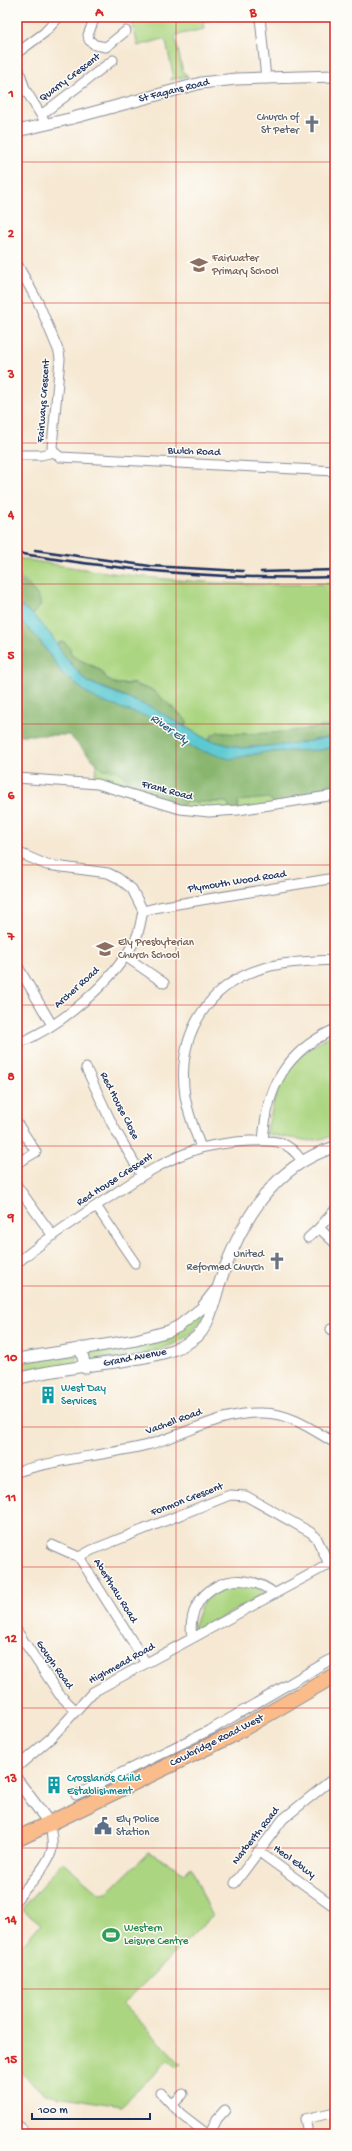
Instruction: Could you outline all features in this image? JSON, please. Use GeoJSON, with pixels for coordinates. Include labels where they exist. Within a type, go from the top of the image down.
{"type":"FeatureCollection","features":[{"type":"Feature","properties":{"kind":"highway","name":"Cowbridge Road West"},"geometry":{"type":"LineString","coordinates":[[17,1839],[50,1824],[100,1791],[230,1736],[332,1677]]}},
{"type":"Feature","properties":{"kind":"street"},"geometry":{"type":"LineString","coordinates":[[17,53],[44,33],[59,17]]}},
{"type":"Feature","properties":{"kind":"street"},"geometry":{"type":"LineString","coordinates":[[90,17],[93,22],[88,34],[89,40],[95,45],[106,47],[126,31]]}},
{"type":"Feature","properties":{"kind":"street"},"geometry":{"type":"LineString","coordinates":[[260,17],[266,79]]}},
{"type":"Feature","properties":{"kind":"street","name":"Quarry Crescent"},"geometry":{"type":"LineString","coordinates":[[41,115],[113,60]]}},
{"type":"Feature","properties":{"kind":"street"},"geometry":{"type":"LineString","coordinates":[[17,64],[25,89],[46,125]]}},
{"type":"Feature","properties":{"kind":"street","name":"St Fagans Road"},"geometry":{"type":"LineString","coordinates":[[17,131],[46,125],[201,83],[236,79],[335,76]]}},
{"type":"Feature","properties":{"kind":"street","name":"Fairways Crescent"},"geometry":{"type":"LineString","coordinates":[[17,264],[47,322],[60,359],[52,437],[54,452]]}},
{"type":"Feature","properties":{"kind":"street"},"geometry":{"type":"LineString","coordinates":[[17,455],[35,455],[54,452]]}},
{"type":"Feature","properties":{"kind":"street","name":"Bwlch Road"},"geometry":{"type":"LineString","coordinates":[[54,452],[60,457],[68,459],[335,470]]}},
{"type":"Feature","properties":{"kind":"street","name":"Frank Road"},"geometry":{"type":"LineString","coordinates":[[17,778],[97,784],[180,809],[209,812],[231,811],[335,796]]}},
{"type":"Feature","properties":{"kind":"street"},"geometry":{"type":"LineString","coordinates":[[17,852],[47,865],[108,873],[118,878],[132,889],[144,911]]}},
{"type":"Feature","properties":{"kind":"street","name":"Plymouth Wood Road"},"geometry":{"type":"LineString","coordinates":[[144,911],[159,907],[335,878]]}},
{"type":"Feature","properties":{"kind":"street","name":"Archer Road"},"geometry":{"type":"LineString","coordinates":[[17,1044],[52,1025],[88,997],[108,977],[125,956],[138,935],[144,911]]}},
{"type":"Feature","properties":{"kind":"street"},"geometry":{"type":"LineString","coordinates":[[201,1148],[188,1109],[184,1079],[185,1050],[193,1028],[202,1010],[217,993],[240,977],[270,966],[287,963],[335,962],[335,927]]}},
{"type":"Feature","properties":{"kind":"street"},"geometry":{"type":"LineString","coordinates":[[125,956],[164,983]]}},
{"type":"Feature","properties":{"kind":"street"},"geometry":{"type":"LineString","coordinates":[[17,965],[52,1025]]}},
{"type":"Feature","properties":{"kind":"street"},"geometry":{"type":"LineString","coordinates":[[262,1141],[268,1102],[284,1068],[305,1047],[335,1029]]}},
{"type":"Feature","properties":{"kind":"street","name":"Red House Close"},"geometry":{"type":"LineString","coordinates":[[86,1068],[112,1124],[142,1176]]}},
{"type":"Feature","properties":{"kind":"street"},"geometry":{"type":"LineString","coordinates":[[17,1123],[36,1152],[17,1163]]}},
{"type":"Feature","properties":{"kind":"street","name":"Red House Crescent"},"geometry":{"type":"LineString","coordinates":[[17,1263],[96,1206],[142,1176],[163,1163],[201,1148],[229,1143],[262,1141],[286,1144],[294,1149],[302,1161]]}},
{"type":"Feature","properties":{"kind":"street","name":"Grand Avenue"},"geometry":{"type":"LineString","coordinates":[[17,1379],[85,1368],[174,1350],[195,1338],[211,1314],[219,1286],[233,1248],[254,1209],[282,1176],[302,1161],[335,1147]]}},
{"type":"Feature","properties":{"kind":"street"},"geometry":{"type":"LineString","coordinates":[[17,1186],[53,1236]]}},
{"type":"Feature","properties":{"kind":"street"},"geometry":{"type":"LineString","coordinates":[[96,1206],[135,1263]]}},
{"type":"Feature","properties":{"kind":"street"},"geometry":{"type":"LineString","coordinates":[[308,1238],[335,1210]]}},
{"type":"Feature","properties":{"kind":"street"},"geometry":{"type":"LineString","coordinates":[[319,1228],[335,1242]]}},
{"type":"Feature","properties":{"kind":"street","name":"Grand Avenue"},"geometry":{"type":"LineString","coordinates":[[17,1359],[136,1340],[169,1331],[188,1320],[202,1308],[219,1286]]}},
{"type":"Feature","properties":{"kind":"street"},"geometry":{"type":"LineString","coordinates":[[81,1348],[85,1368]]}},
{"type":"Feature","properties":{"kind":"street","name":"Vachell Road"},"geometry":{"type":"LineString","coordinates":[[17,1472],[55,1462],[107,1454],[148,1445],[205,1423],[252,1413],[273,1413],[285,1416],[335,1443]]}},
{"type":"Feature","properties":{"kind":"street","name":"Fonmon Crescent"},"geometry":{"type":"LineString","coordinates":[[79,1557],[92,1550],[230,1495],[238,1494],[246,1496],[310,1532],[316,1537],[332,1563]]}},
{"type":"Feature","properties":{"kind":"street","name":"Aberthaw Road"},"geometry":{"type":"LineString","coordinates":[[52,1545],[79,1557],[146,1663]]}},
{"type":"Feature","properties":{"kind":"street","name":"Highmead Road"},"geometry":{"type":"LineString","coordinates":[[17,1767],[52,1737],[75,1710],[94,1692],[332,1563]]}},
{"type":"Feature","properties":{"kind":"street"},"geometry":{"type":"LineString","coordinates":[[192,1638],[191,1620],[195,1608],[213,1587],[226,1581],[241,1580],[255,1582],[275,1594]]}},
{"type":"Feature","properties":{"kind":"street","name":"Gough Road"},"geometry":{"type":"LineString","coordinates":[[17,1631],[59,1694],[75,1710]]}},
{"type":"Feature","properties":{"kind":"street","name":"Cowbridge Road West"},"geometry":{"type":"LineString","coordinates":[[76,1794],[100,1791],[212,1729],[335,1657]]}},
{"type":"Feature","properties":{"kind":"street","name":"Cowbridge Road West"},"geometry":{"type":"LineString","coordinates":[[322,1665],[332,1677]]}},
{"type":"Feature","properties":{"kind":"street","name":"Narberth Road"},"geometry":{"type":"LineString","coordinates":[[235,1883],[283,1819],[335,1776]]}},
{"type":"Feature","properties":{"kind":"street"},"geometry":{"type":"LineString","coordinates":[[17,1780],[50,1824],[52,1848],[49,1857],[17,1899]]}},
{"type":"Feature","properties":{"kind":"street","name":"Heol Ebwy"},"geometry":{"type":"LineString","coordinates":[[258,1851],[334,1903]]}},
{"type":"Feature","properties":{"kind":"street"},"geometry":{"type":"LineString","coordinates":[[161,2093],[181,2114],[209,2134],[217,2119],[225,2110]]}},
{"type":"Feature","properties":{"kind":"street"},"geometry":{"type":"LineString","coordinates":[[172,2105],[183,2094]]}},
{"type":"Feature","properties":{"kind":"street"},"geometry":{"type":"LineString","coordinates":[[307,2128],[305,2119],[335,2112]]}},
{"type":"Feature","properties":{"kind":"street"},"geometry":{"type":"LineString","coordinates":[[17,2125],[27,2134]]}},
{"type":"Feature","properties":{"kind":"green space"},"geometry":{"type":"Polygon","coordinates":[[[131,17],[211,17],[211,20],[203,21],[204,29],[177,35],[175,37],[183,72],[188,76],[170,80],[173,74],[166,42],[163,39],[138,46],[131,17]]]}},
{"type":"Feature","properties":{"kind":"green space"},"geometry":{"type":"Polygon","coordinates":[[[17,558],[96,571],[175,580],[255,584],[335,583],[335,725],[283,733],[212,734],[208,740],[186,727],[187,721],[183,716],[155,695],[135,684],[117,684],[111,682],[97,668],[71,655],[70,648],[60,642],[56,645],[51,635],[33,615],[38,610],[29,584],[22,579],[18,573],[17,558]]]}},
{"type":"Feature","properties":{"kind":"green space"},"geometry":{"type":"Polygon","coordinates":[[[17,566],[18,576],[20,579],[34,591],[40,600],[41,605],[33,615],[17,603],[17,566]]]}},
{"type":"Feature","properties":{"kind":"green space"},"geometry":{"type":"Polygon","coordinates":[[[17,618],[38,639],[62,673],[88,694],[154,719],[182,741],[240,757],[266,752],[320,750],[335,747],[335,787],[316,790],[307,799],[275,805],[269,798],[238,801],[238,810],[231,811],[227,802],[185,802],[180,809],[169,805],[167,797],[140,789],[114,770],[102,769],[69,735],[17,735],[17,618]]]}},
{"type":"Feature","properties":{"kind":"green space"},"geometry":{"type":"Polygon","coordinates":[[[60,642],[65,642],[70,648],[71,655],[101,671],[109,681],[117,684],[134,684],[154,691],[187,721],[186,727],[125,696],[86,681],[56,645],[60,642]]]}},
{"type":"Feature","properties":{"kind":"green space"},"geometry":{"type":"Polygon","coordinates":[[[335,725],[335,736],[294,744],[241,748],[208,740],[217,732],[261,734],[335,725]]]}},
{"type":"Feature","properties":{"kind":"green space"},"geometry":{"type":"Polygon","coordinates":[[[97,763],[102,769],[114,770],[118,772],[140,789],[167,797],[169,805],[111,787],[110,782],[94,780],[97,763]]]}},
{"type":"Feature","properties":{"kind":"green space"},"geometry":{"type":"Polygon","coordinates":[[[269,797],[275,805],[238,810],[238,801],[269,797]]]}},
{"type":"Feature","properties":{"kind":"green space"},"geometry":{"type":"Polygon","coordinates":[[[185,802],[227,802],[231,811],[180,809],[185,802]]]}},
{"type":"Feature","properties":{"kind":"green space"},"geometry":{"type":"Polygon","coordinates":[[[335,1032],[335,1136],[310,1141],[266,1134],[278,1084],[299,1056],[335,1032]]]}},
{"type":"Feature","properties":{"kind":"green space"},"geometry":{"type":"Polygon","coordinates":[[[207,1306],[200,1322],[189,1335],[175,1343],[160,1349],[143,1353],[91,1361],[89,1359],[90,1352],[132,1344],[207,1306]]]}},
{"type":"Feature","properties":{"kind":"green space"},"geometry":{"type":"Polygon","coordinates":[[[75,1355],[77,1359],[75,1364],[17,1374],[17,1362],[75,1355]]]}},
{"type":"Feature","properties":{"kind":"green space"},"geometry":{"type":"Polygon","coordinates":[[[249,1583],[266,1593],[196,1631],[193,1627],[203,1601],[224,1585],[249,1583]]]}},
{"type":"Feature","properties":{"kind":"green space"},"geometry":{"type":"Polygon","coordinates":[[[149,1852],[185,1873],[191,1867],[212,1916],[123,2004],[181,2064],[177,2068],[169,2060],[121,2106],[44,2094],[17,2068],[17,1950],[41,1924],[22,1909],[63,1862],[100,1894],[107,1893],[149,1852]]]}},
{"type":"Feature","properties":{"kind":"water","name":"River Ely"},"geometry":{"type":"Polygon","coordinates":[[[17,603],[33,615],[51,635],[64,656],[86,681],[152,708],[208,740],[241,748],[294,744],[335,736],[335,747],[320,750],[266,752],[230,759],[198,750],[182,741],[154,719],[102,702],[88,694],[62,673],[38,638],[17,618],[17,603]]]}},
{"type":"Feature","properties":{"kind":"railway"},"geometry":{"type":"LineString","coordinates":[[35,550],[150,566],[243,571]]}},
{"type":"Feature","properties":{"kind":"railway"},"geometry":{"type":"LineString","coordinates":[[17,553],[96,565],[176,573],[255,577],[335,577]]}},
{"type":"Feature","properties":{"kind":"railway"},"geometry":{"type":"LineString","coordinates":[[261,572],[335,570]]}},
{"type":"Feature","properties":{"kind":"place","name":"Church of St Peter"},"geometry":{"type":"Point","coordinates":[312,124]}},
{"type":"Feature","properties":{"kind":"place","name":"Fairwater Primary School"},"geometry":{"type":"Point","coordinates":[199,265]}},
{"type":"Feature","properties":{"kind":"place","name":"Ely Presbyterian Church School"},"geometry":{"type":"Point","coordinates":[105,949]}},
{"type":"Feature","properties":{"kind":"place","name":"United Reformed Church"},"geometry":{"type":"Point","coordinates":[277,1261]}},
{"type":"Feature","properties":{"kind":"place","name":"West Day Services"},"geometry":{"type":"Point","coordinates":[48,1395]}},
{"type":"Feature","properties":{"kind":"place","name":"Crosslands Child Establishment"},"geometry":{"type":"Point","coordinates":[54,1785]}},
{"type":"Feature","properties":{"kind":"place","name":"Ely Police Station"},"geometry":{"type":"Point","coordinates":[103,1826]}},
{"type":"Feature","properties":{"kind":"place","name":"Western Leisure Centre"},"geometry":{"type":"Point","coordinates":[111,1935]}}]}
